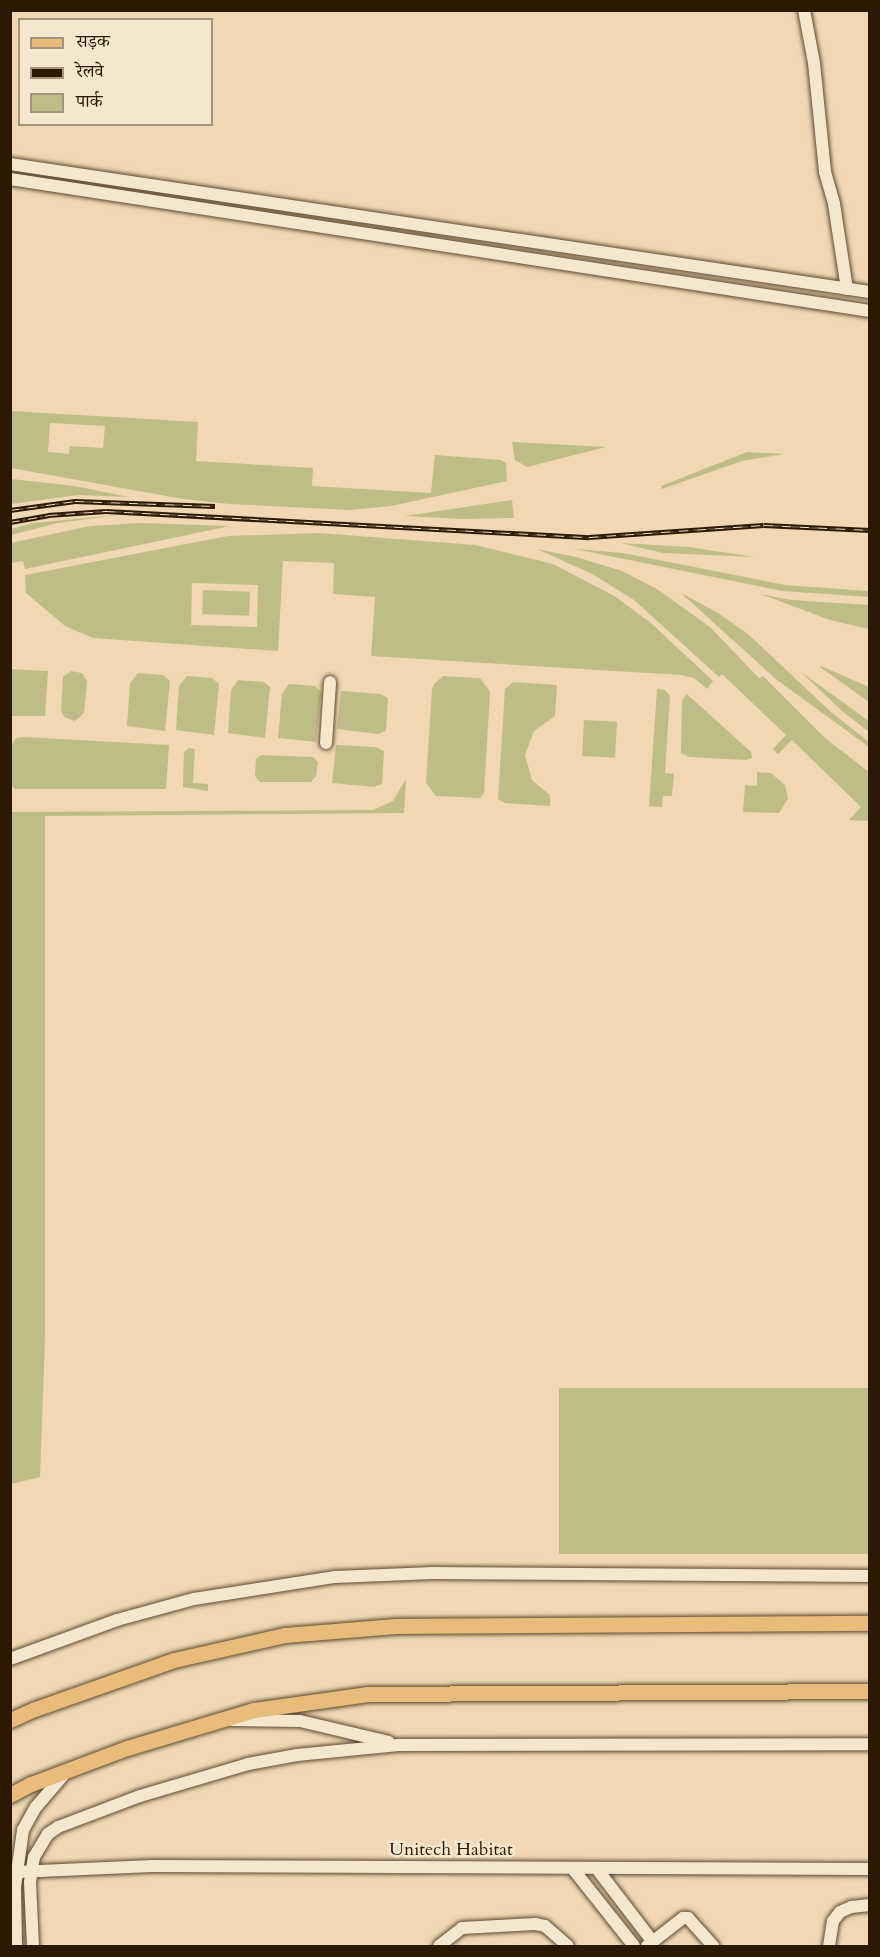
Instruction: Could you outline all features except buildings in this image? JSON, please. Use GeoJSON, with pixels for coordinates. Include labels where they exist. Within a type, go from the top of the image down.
{"type":"FeatureCollection","features":[{"type":"Feature","properties":{"kind":"main road"},"geometry":{"type":"LineString","coordinates":[[10,1720],[35,1708],[174,1660],[285,1635],[396,1626],[870,1623]]}},
{"type":"Feature","properties":{"kind":"main road"},"geometry":{"type":"LineString","coordinates":[[10,1796],[68,1770],[127,1748],[254,1710],[368,1694],[870,1691]]}},
{"type":"Feature","properties":{"kind":"street"},"geometry":{"type":"LineString","coordinates":[[804,10],[814,63],[825,172],[834,204],[848,289]]}},
{"type":"Feature","properties":{"kind":"street"},"geometry":{"type":"LineString","coordinates":[[10,164],[870,292]]}},
{"type":"Feature","properties":{"kind":"street"},"geometry":{"type":"LineString","coordinates":[[10,179],[870,311]]}},
{"type":"Feature","properties":{"kind":"street"},"geometry":{"type":"LineString","coordinates":[[326,743],[330,682]]}},
{"type":"Feature","properties":{"kind":"street"},"geometry":{"type":"LineString","coordinates":[[10,1659],[117,1620],[194,1599],[321,1578],[433,1574],[870,1576]]}},
{"type":"Feature","properties":{"kind":"street"},"geometry":{"type":"LineString","coordinates":[[220,1720],[300,1721],[399,1744]]}},
{"type":"Feature","properties":{"kind":"street"},"geometry":{"type":"LineString","coordinates":[[33,1946],[30,1882],[34,1857],[41,1844],[58,1827],[140,1796],[248,1764],[297,1755],[399,1744],[870,1744]]}},
{"type":"Feature","properties":{"kind":"street"},"geometry":{"type":"LineString","coordinates":[[16,1947],[17,1872],[22,1833],[36,1807],[68,1770]]}},
{"type":"Feature","properties":{"kind":"street"},"geometry":{"type":"LineString","coordinates":[[22,1833],[41,1844]]}},
{"type":"Feature","properties":{"kind":"street","name":"Unitech Habitat"},"geometry":{"type":"LineString","coordinates":[[17,1872],[152,1866],[870,1869]]}},
{"type":"Feature","properties":{"kind":"street"},"geometry":{"type":"LineString","coordinates":[[573,1869],[633,1947]]}},
{"type":"Feature","properties":{"kind":"street"},"geometry":{"type":"LineString","coordinates":[[597,1869],[650,1944],[682,1918],[688,1918],[713,1947]]}},
{"type":"Feature","properties":{"kind":"street"},"geometry":{"type":"LineString","coordinates":[[829,1947],[833,1921],[840,1912],[851,1907],[870,1905]]}},
{"type":"Feature","properties":{"kind":"street"},"geometry":{"type":"LineString","coordinates":[[439,1947],[462,1928],[535,1924],[545,1926],[568,1947]]}},
{"type":"Feature","properties":{"kind":"green space"},"geometry":{"type":"Polygon","coordinates":[[[11,411],[198,422],[196,461],[313,468],[312,486],[431,493],[435,455],[501,460],[506,463],[507,481],[391,506],[349,510],[229,504],[183,499],[11,468],[11,411]],[[50,423],[48,452],[69,454],[70,446],[103,448],[105,426],[50,423]]]}},
{"type":"Feature","properties":{"kind":"green space"},"geometry":{"type":"Polygon","coordinates":[[[512,442],[606,447],[527,467],[515,460],[512,442]]]}},
{"type":"Feature","properties":{"kind":"green space"},"geometry":{"type":"Polygon","coordinates":[[[747,452],[784,454],[742,461],[662,489],[661,486],[747,452]]]}},
{"type":"Feature","properties":{"kind":"green space"},"geometry":{"type":"Polygon","coordinates":[[[11,479],[75,486],[129,497],[78,495],[11,504],[11,479]]]}},
{"type":"Feature","properties":{"kind":"green space"},"geometry":{"type":"Polygon","coordinates":[[[512,500],[514,518],[462,519],[405,516],[512,500]]]}},
{"type":"Feature","properties":{"kind":"green space"},"geometry":{"type":"Polygon","coordinates":[[[117,515],[58,523],[11,535],[11,529],[33,523],[117,515]]]}},
{"type":"Feature","properties":{"kind":"green space"},"geometry":{"type":"Polygon","coordinates":[[[141,523],[230,526],[25,569],[23,561],[11,563],[11,543],[90,526],[141,523]]]}},
{"type":"Feature","properties":{"kind":"green space"},"geometry":{"type":"Polygon","coordinates":[[[319,533],[475,545],[553,564],[616,597],[652,624],[713,681],[707,689],[694,678],[681,675],[371,656],[375,597],[333,594],[334,563],[283,561],[278,651],[93,638],[65,626],[26,593],[25,575],[228,536],[319,533]],[[192,583],[191,625],[257,627],[258,585],[192,583]]]}},
{"type":"Feature","properties":{"kind":"green space"},"geometry":{"type":"Polygon","coordinates":[[[620,543],[689,547],[754,557],[663,553],[620,543]]]}},
{"type":"Feature","properties":{"kind":"green space"},"geometry":{"type":"Polygon","coordinates":[[[537,549],[576,557],[622,571],[657,589],[710,627],[759,678],[763,676],[825,738],[869,772],[869,821],[849,820],[861,807],[792,740],[778,754],[773,749],[786,735],[722,674],[719,677],[634,600],[592,574],[537,549]]]}},
{"type":"Feature","properties":{"kind":"green space"},"geometry":{"type":"Polygon","coordinates":[[[575,549],[623,553],[785,585],[869,591],[869,597],[782,591],[575,549]]]}},
{"type":"Feature","properties":{"kind":"green space"},"geometry":{"type":"Polygon","coordinates":[[[203,590],[250,592],[249,616],[202,614],[203,590]]]}},
{"type":"Feature","properties":{"kind":"green space"},"geometry":{"type":"Polygon","coordinates":[[[681,593],[718,613],[748,634],[831,712],[869,742],[869,747],[777,680],[681,593]]]}},
{"type":"Feature","properties":{"kind":"green space"},"geometry":{"type":"Polygon","coordinates":[[[761,594],[791,600],[869,605],[869,629],[830,620],[761,594]]]}},
{"type":"Feature","properties":{"kind":"green space"},"geometry":{"type":"Polygon","coordinates":[[[820,667],[869,687],[869,702],[820,667]]]}},
{"type":"Feature","properties":{"kind":"green space"},"geometry":{"type":"Polygon","coordinates":[[[10,669],[48,671],[45,716],[11,716],[10,669]]]}},
{"type":"Feature","properties":{"kind":"green space"},"geometry":{"type":"Polygon","coordinates":[[[71,671],[82,673],[87,681],[84,713],[75,721],[64,717],[61,711],[63,677],[71,671]]]}},
{"type":"Feature","properties":{"kind":"green space"},"geometry":{"type":"Polygon","coordinates":[[[801,672],[869,721],[869,732],[842,711],[801,672]]]}},
{"type":"Feature","properties":{"kind":"green space"},"geometry":{"type":"Polygon","coordinates":[[[138,673],[163,675],[170,681],[165,731],[127,726],[130,683],[138,673]]]}},
{"type":"Feature","properties":{"kind":"green space"},"geometry":{"type":"Polygon","coordinates":[[[187,676],[212,678],[219,684],[214,735],[176,730],[179,686],[187,676]]]}},
{"type":"Feature","properties":{"kind":"green space"},"geometry":{"type":"Polygon","coordinates":[[[443,676],[480,678],[490,692],[484,793],[480,798],[436,796],[426,783],[432,689],[443,676]]]}},
{"type":"Feature","properties":{"kind":"green space"},"geometry":{"type":"Polygon","coordinates":[[[238,680],[264,682],[270,687],[265,738],[228,733],[231,690],[238,680]]]}},
{"type":"Feature","properties":{"kind":"green space"},"geometry":{"type":"Polygon","coordinates":[[[513,682],[557,685],[555,716],[534,731],[525,755],[532,780],[550,795],[550,806],[505,803],[498,799],[505,689],[513,682]]]}},
{"type":"Feature","properties":{"kind":"green space"},"geometry":{"type":"Polygon","coordinates":[[[289,684],[315,686],[321,692],[316,742],[278,738],[282,694],[289,684]]]}},
{"type":"Feature","properties":{"kind":"green space"},"geometry":{"type":"Polygon","coordinates":[[[657,689],[665,690],[670,696],[665,773],[674,774],[672,796],[663,796],[662,807],[649,806],[657,689]]]}},
{"type":"Feature","properties":{"kind":"green space"},"geometry":{"type":"Polygon","coordinates":[[[341,691],[380,694],[388,698],[386,731],[378,734],[337,729],[341,691]]]}},
{"type":"Feature","properties":{"kind":"green space"},"geometry":{"type":"Polygon","coordinates":[[[687,694],[751,752],[752,758],[746,760],[689,757],[681,753],[682,700],[687,694]]]}},
{"type":"Feature","properties":{"kind":"green space"},"geometry":{"type":"Polygon","coordinates":[[[584,720],[617,722],[615,758],[582,756],[584,720]]]}},
{"type":"Feature","properties":{"kind":"green space"},"geometry":{"type":"Polygon","coordinates":[[[16,738],[169,745],[166,789],[15,789],[11,785],[11,746],[16,738]]]}},
{"type":"Feature","properties":{"kind":"green space"},"geometry":{"type":"Polygon","coordinates":[[[336,745],[375,747],[384,751],[382,784],[374,787],[332,783],[336,745]]]}},
{"type":"Feature","properties":{"kind":"green space"},"geometry":{"type":"Polygon","coordinates":[[[189,748],[195,749],[193,783],[208,784],[208,791],[183,787],[184,752],[189,748]]]}},
{"type":"Feature","properties":{"kind":"green space"},"geometry":{"type":"Polygon","coordinates":[[[261,755],[313,757],[318,762],[316,776],[311,782],[260,782],[255,776],[256,759],[261,755]]]}},
{"type":"Feature","properties":{"kind":"green space"},"geometry":{"type":"Polygon","coordinates":[[[757,772],[771,773],[785,785],[788,799],[779,813],[743,812],[745,785],[757,786],[757,772]]]}},
{"type":"Feature","properties":{"kind":"green space"},"geometry":{"type":"Polygon","coordinates":[[[406,779],[404,813],[45,816],[45,1339],[40,1477],[11,1484],[11,812],[373,810],[393,801],[406,779]]]}},
{"type":"Feature","properties":{"kind":"green space"},"geometry":{"type":"Polygon","coordinates":[[[559,1388],[869,1388],[869,1554],[559,1554],[559,1388]]]}},
{"type":"Feature","properties":{"kind":"railway"},"geometry":{"type":"LineString","coordinates":[[10,510],[75,501],[215,506]]}},
{"type":"Feature","properties":{"kind":"railway"},"geometry":{"type":"LineString","coordinates":[[10,522],[48,515],[106,511],[589,537],[764,525],[870,530]]}}]}
